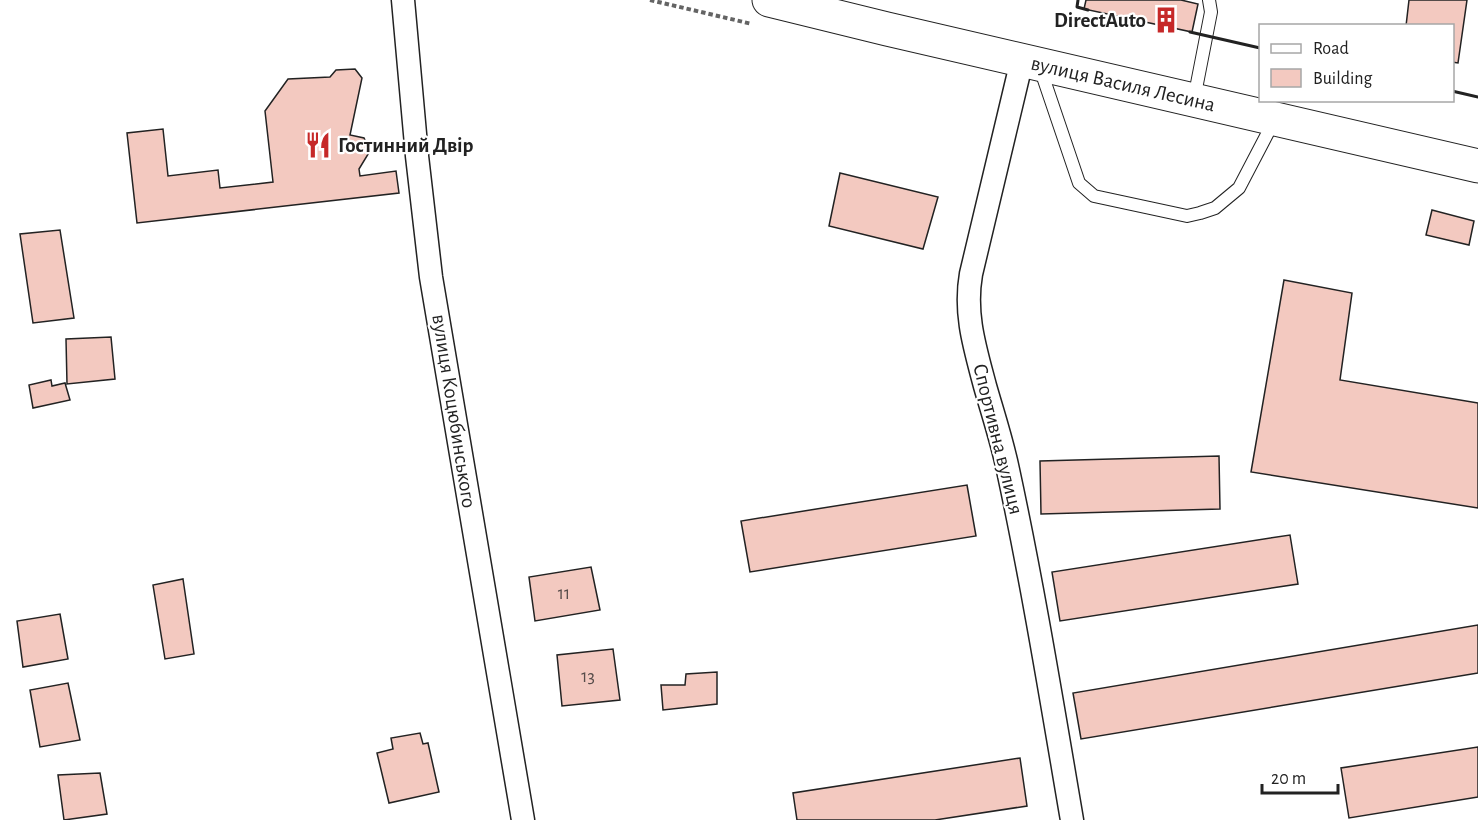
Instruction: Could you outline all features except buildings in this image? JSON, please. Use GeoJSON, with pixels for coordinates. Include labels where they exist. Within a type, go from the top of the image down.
{"type":"FeatureCollection","features":[{"type":"Feature","properties":{"kind":"street","name":"вулиця Коцюбинського"},"geometry":{"type":"LineString","coordinates":[[402,0],[431,277],[523,820]]}},
{"type":"Feature","properties":{"kind":"street","name":"вулиця Василя Лесина"},"geometry":{"type":"LineString","coordinates":[[769,0],[1478,166]]}},
{"type":"Feature","properties":{"kind":"street","name":"Спортивна вулиця"},"geometry":{"type":"LineString","coordinates":[[1030,62],[971,274],[968,291],[969,315],[976,352],[999,433],[1017,514],[1072,820]]}},
{"type":"Feature","properties":{"kind":"lane"},"geometry":{"type":"LineString","coordinates":[[1194,100],[1211,12],[1209,0]]}},
{"type":"Feature","properties":{"kind":"lane"},"geometry":{"type":"LineString","coordinates":[[1030,62],[1079,183],[1094,196],[1187,216],[1215,208],[1239,188],[1275,119]]}},
{"type":"Feature","properties":{"kind":"wall"},"geometry":{"type":"LineString","coordinates":[[1078,0],[1077,7],[1088,10]]}},
{"type":"Feature","properties":{"kind":"wall"},"geometry":{"type":"LineString","coordinates":[[1190,32],[1259,48]]}},
{"type":"Feature","properties":{"kind":"wall"},"geometry":{"type":"LineString","coordinates":[[1454,91],[1478,97]]}},
{"type":"Feature","properties":{"kind":"place","name":"DirectAuto"},"geometry":{"type":"Point","coordinates":[1166,20]}},
{"type":"Feature","properties":{"kind":"place","name":"Гостинний Двір"},"geometry":{"type":"Point","coordinates":[318,145]}}]}
